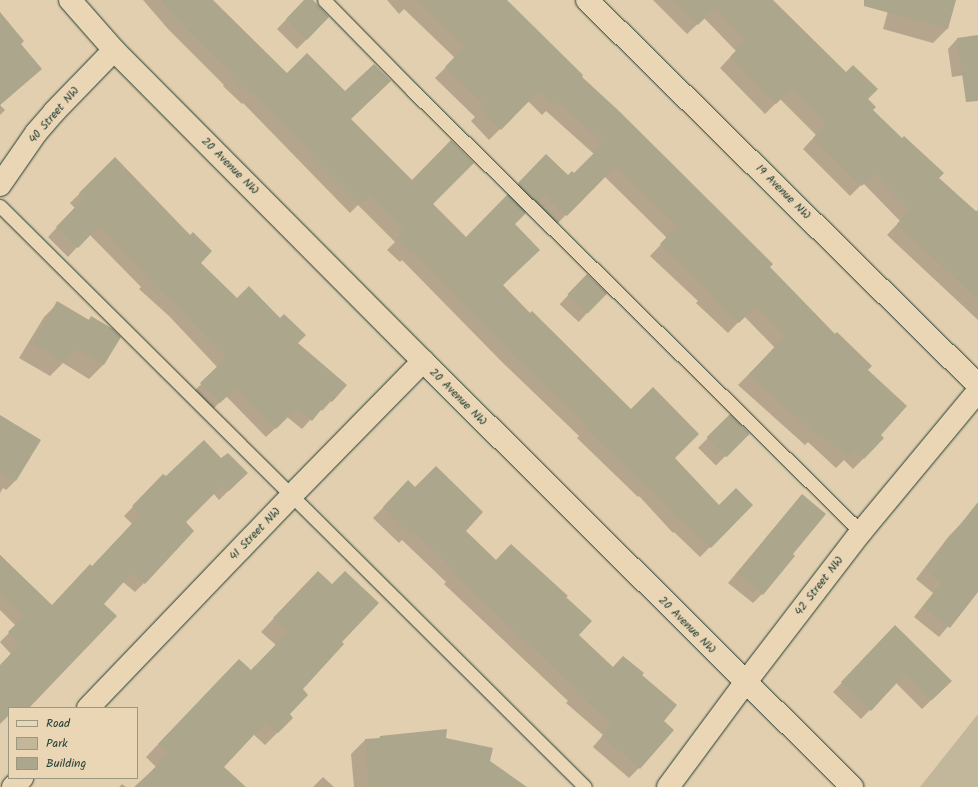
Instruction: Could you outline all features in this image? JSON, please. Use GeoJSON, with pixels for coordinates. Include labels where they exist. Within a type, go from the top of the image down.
{"type":"FeatureCollection","features":[{"type":"Feature","properties":{"kind":"street","name":"20 Avenue NW"},"geometry":{"type":"LineString","coordinates":[[70,0],[114,50],[423,361],[745,683],[852,787]]}},
{"type":"Feature","properties":{"kind":"street","name":"19 Avenue NW"},"geometry":{"type":"LineString","coordinates":[[587,0],[978,385]]}},
{"type":"Feature","properties":{"kind":"street","name":"40 Street NW"},"geometry":{"type":"LineString","coordinates":[[0,185],[36,134],[54,112],[114,50]]}},
{"type":"Feature","properties":{"kind":"street","name":"41 Street NW"},"geometry":{"type":"LineString","coordinates":[[89,707],[423,361]]}},
{"type":"Feature","properties":{"kind":"street","name":"42 Street NW"},"geometry":{"type":"LineString","coordinates":[[668,787],[745,683],[861,532],[978,391]]}},
{"type":"Feature","properties":{"kind":"street"},"geometry":{"type":"LineString","coordinates":[[13,787],[21,779]]}},
{"type":"Feature","properties":{"kind":"lane"},"geometry":{"type":"LineString","coordinates":[[324,0],[412,90],[861,532]]}},
{"type":"Feature","properties":{"kind":"lane"},"geometry":{"type":"LineString","coordinates":[[0,206],[585,787]]}},
{"type":"Feature","properties":{"kind":"green space"},"geometry":{"type":"Polygon","coordinates":[[[978,714],[978,787],[920,787],[978,714]]]}},
{"type":"Feature","properties":{"kind":"building"},"geometry":{"type":"Polygon","coordinates":[[[161,0],[213,0],[287,73],[307,53],[345,91],[374,64],[391,81],[351,119],[412,180],[451,140],[474,163],[433,204],[466,237],[507,195],[526,213],[515,224],[540,250],[503,285],[530,313],[532,311],[631,409],[653,387],[699,434],[675,458],[719,505],[736,488],[753,505],[711,548],[685,523],[684,524],[649,487],[648,488],[586,428],[588,426],[510,352],[413,251],[410,253],[396,239],[404,231],[369,196],[360,204],[311,155],[312,153],[253,94],[252,95],[232,76],[233,74],[177,20],[161,0]]]}},
{"type":"Feature","properties":{"kind":"building"},"geometry":{"type":"Polygon","coordinates":[[[304,0],[313,0],[329,17],[307,40],[286,19],[304,0]]]}},
{"type":"Feature","properties":{"kind":"building"},"geometry":{"type":"Polygon","coordinates":[[[417,0],[507,0],[583,75],[582,77],[619,111],[773,264],[770,267],[835,334],[837,332],[872,366],[868,370],[907,406],[881,435],[884,438],[864,459],[855,450],[848,458],[819,432],[817,435],[749,374],[785,336],[756,306],[739,323],[707,291],[708,289],[660,244],[677,226],[616,166],[567,216],[544,194],[537,202],[518,183],[546,154],[568,175],[572,171],[574,173],[604,143],[558,101],[553,105],[539,91],[501,130],[481,109],[485,105],[445,67],[465,46],[417,0]]]}},
{"type":"Feature","properties":{"kind":"building"},"geometry":{"type":"Polygon","coordinates":[[[674,0],[773,0],[846,72],[853,65],[878,89],[868,99],[876,107],[873,110],[902,138],[904,136],[944,173],[939,178],[978,213],[978,299],[897,224],[910,210],[874,173],[862,186],[813,138],[826,124],[791,89],[776,104],[730,57],[746,40],[715,8],[698,25],[674,0]]]}},
{"type":"Feature","properties":{"kind":"building"},"geometry":{"type":"Polygon","coordinates":[[[864,0],[956,0],[948,29],[864,6],[864,0]]]}},
{"type":"Feature","properties":{"kind":"building"},"geometry":{"type":"Polygon","coordinates":[[[0,12],[24,41],[21,44],[42,69],[0,105],[0,12]]]}},
{"type":"Feature","properties":{"kind":"building"},"geometry":{"type":"Polygon","coordinates":[[[978,35],[978,101],[966,102],[957,38],[978,35]]]}},
{"type":"Feature","properties":{"kind":"building"},"geometry":{"type":"Polygon","coordinates":[[[115,157],[190,235],[193,232],[212,251],[201,263],[237,298],[249,286],[280,318],[284,314],[306,335],[298,343],[347,385],[332,402],[329,400],[312,421],[297,408],[276,429],[236,388],[220,403],[200,383],[226,358],[178,307],[147,279],[149,277],[99,226],[78,248],[56,227],[84,198],[79,193],[115,157]]]}},
{"type":"Feature","properties":{"kind":"building"},"geometry":{"type":"Polygon","coordinates":[[[587,274],[607,293],[588,314],[568,294],[587,274]]]}},
{"type":"Feature","properties":{"kind":"building"},"geometry":{"type":"Polygon","coordinates":[[[57,301],[89,320],[91,316],[113,329],[121,337],[104,365],[77,349],[74,354],[70,352],[64,362],[33,344],[57,301]]]}},
{"type":"Feature","properties":{"kind":"building"},"geometry":{"type":"Polygon","coordinates":[[[730,414],[750,434],[726,457],[707,437],[730,414]]]}},
{"type":"Feature","properties":{"kind":"building"},"geometry":{"type":"Polygon","coordinates":[[[0,415],[41,440],[16,481],[0,472],[0,415]]]}},
{"type":"Feature","properties":{"kind":"building"},"geometry":{"type":"Polygon","coordinates":[[[204,440],[221,458],[228,453],[248,473],[229,491],[223,485],[186,522],[194,531],[145,584],[133,573],[129,576],[104,604],[117,616],[30,707],[8,707],[8,716],[0,724],[0,665],[20,644],[8,632],[24,616],[0,592],[0,555],[52,605],[90,564],[92,566],[141,514],[132,506],[163,474],[166,476],[204,440]]]}},
{"type":"Feature","properties":{"kind":"building"},"geometry":{"type":"Polygon","coordinates":[[[436,466],[483,512],[466,531],[496,560],[511,544],[568,596],[566,597],[592,621],[579,635],[613,667],[623,656],[644,673],[642,675],[677,705],[664,721],[674,730],[640,769],[602,736],[612,724],[576,692],[577,690],[454,573],[456,571],[413,530],[410,533],[383,507],[408,480],[415,487],[436,466]]]}},
{"type":"Feature","properties":{"kind":"building"},"geometry":{"type":"Polygon","coordinates":[[[802,494],[826,514],[793,554],[795,556],[763,595],[737,573],[802,494]]]}},
{"type":"Feature","properties":{"kind":"building"},"geometry":{"type":"Polygon","coordinates":[[[978,502],[978,592],[950,628],[923,607],[942,583],[925,569],[978,502]]]}},
{"type":"Feature","properties":{"kind":"building"},"geometry":{"type":"Polygon","coordinates":[[[318,571],[332,584],[345,571],[379,603],[342,642],[344,644],[303,689],[308,695],[290,714],[293,718],[278,733],[266,722],[224,767],[246,787],[136,787],[169,753],[158,744],[239,659],[251,670],[288,632],[273,618],[318,571]]]}},
{"type":"Feature","properties":{"kind":"building"},"geometry":{"type":"Polygon","coordinates":[[[895,625],[952,681],[932,700],[905,674],[871,711],[841,682],[895,625]]]}},
{"type":"Feature","properties":{"kind":"building"},"geometry":{"type":"Polygon","coordinates":[[[447,729],[446,738],[493,748],[490,761],[527,787],[369,787],[365,739],[447,729]]]}}]}
